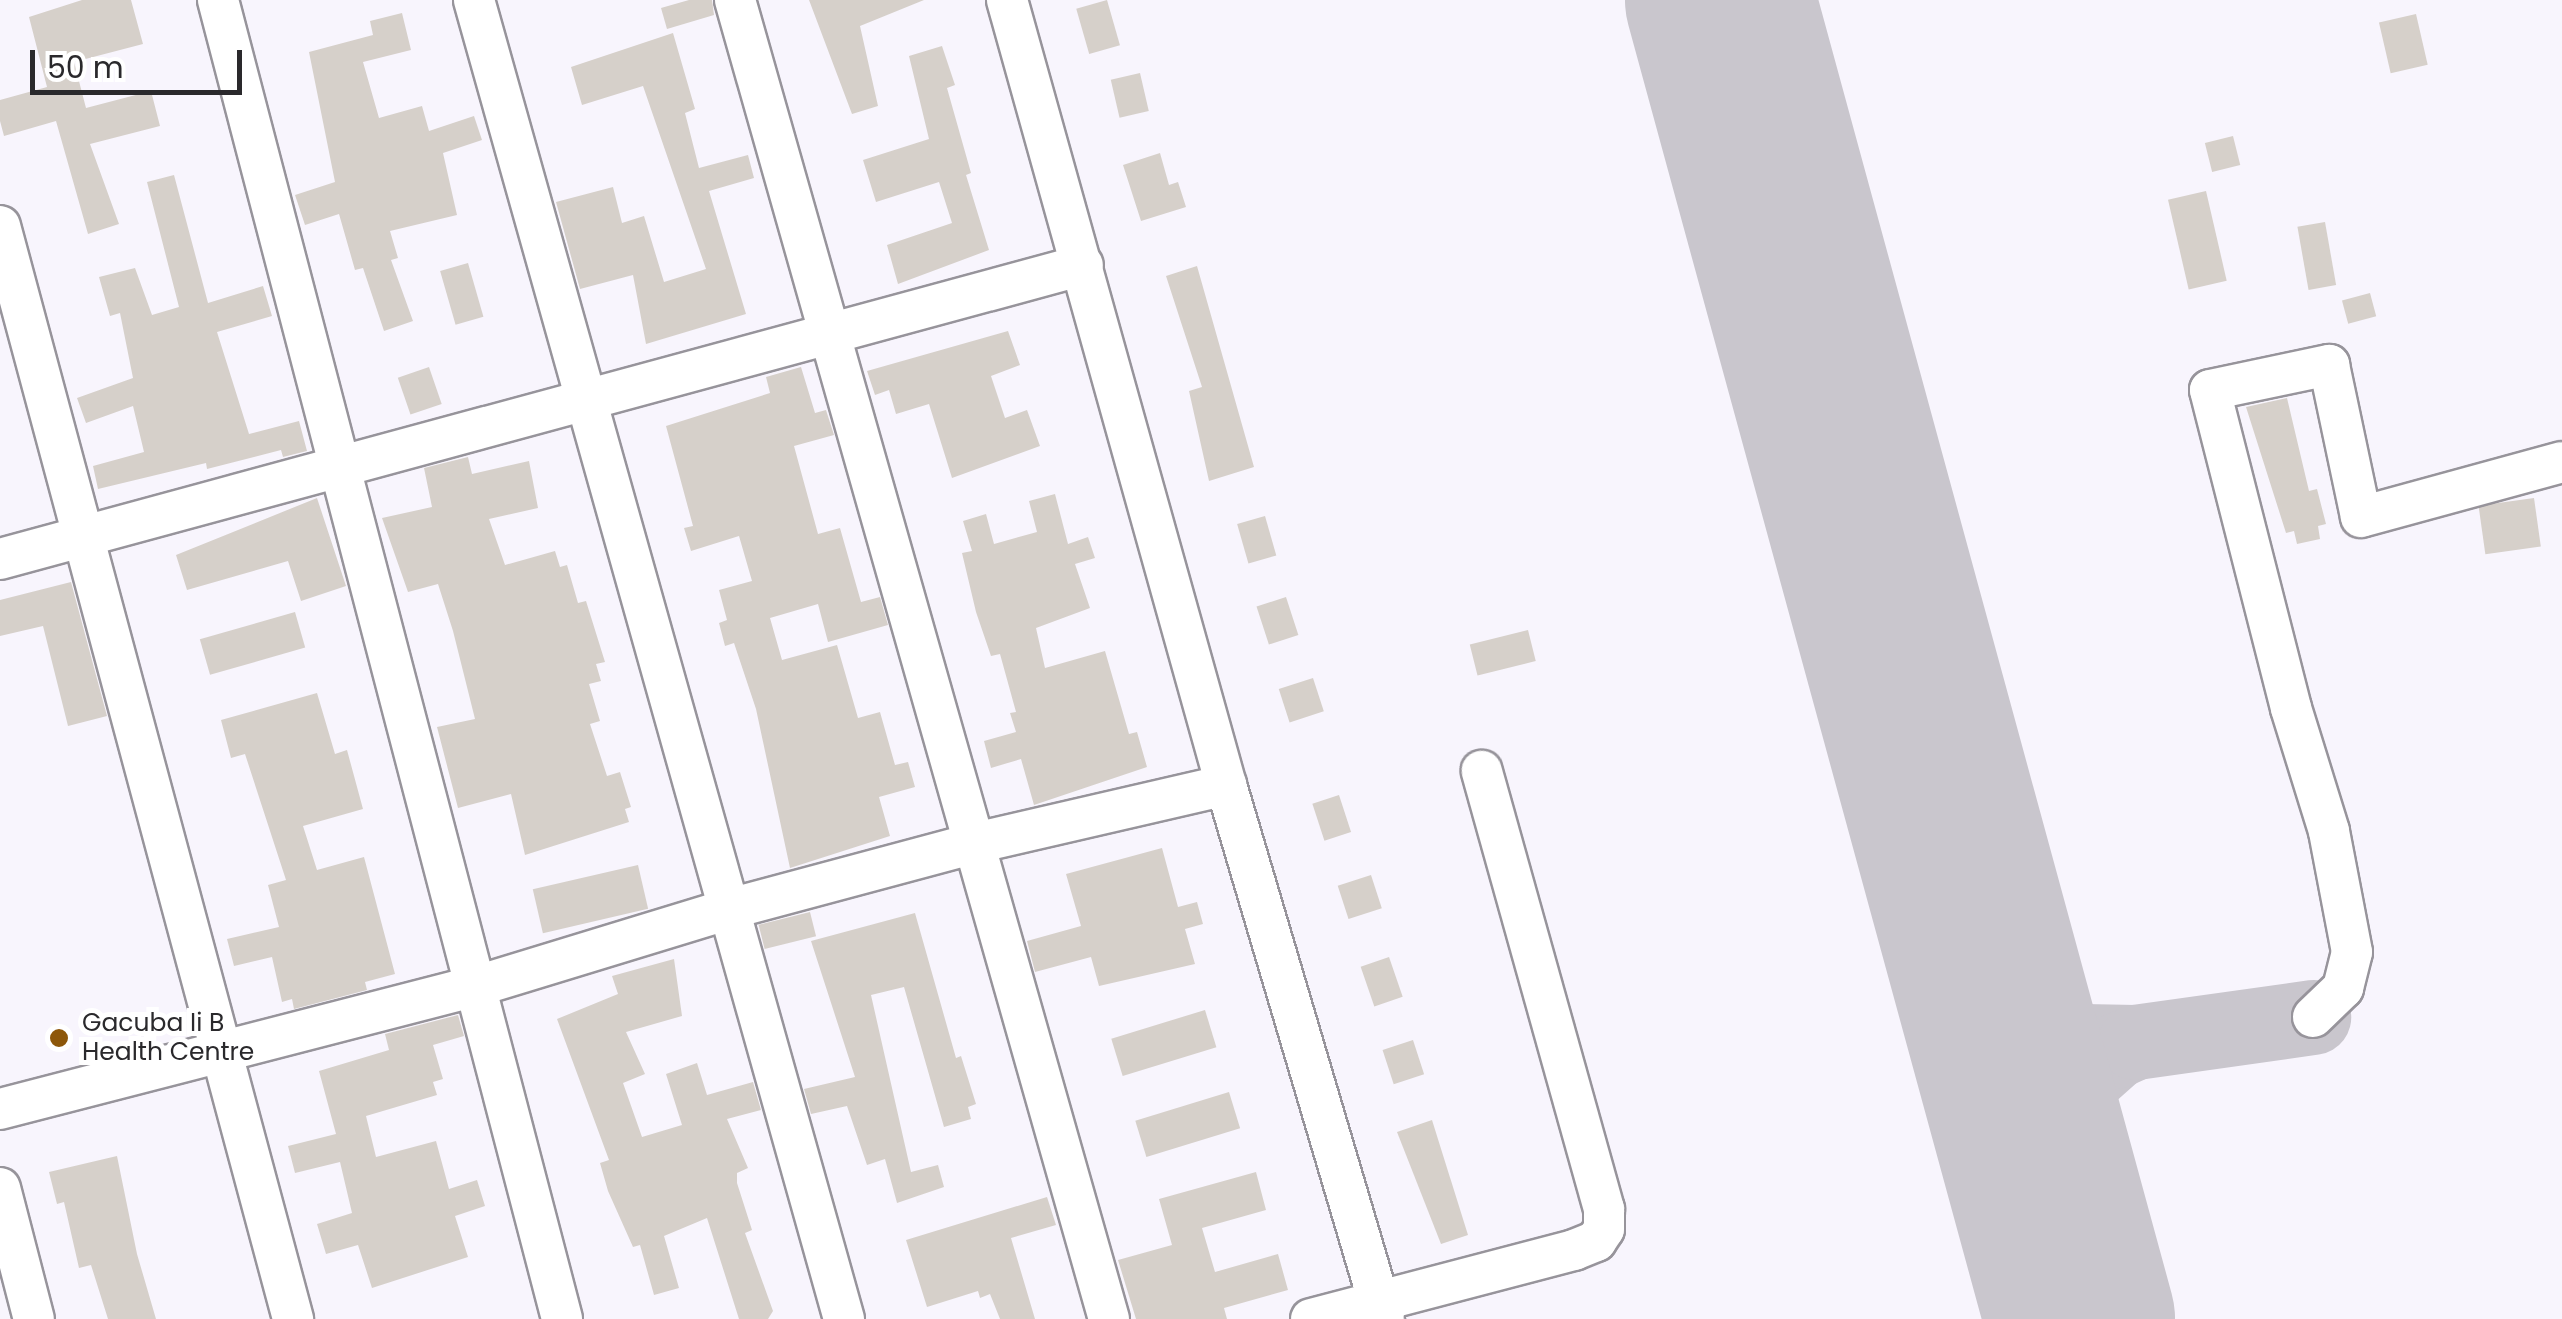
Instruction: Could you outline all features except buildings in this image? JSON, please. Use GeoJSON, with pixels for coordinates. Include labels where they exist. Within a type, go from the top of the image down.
{"type":"FeatureCollection","features":[{"type":"Feature","properties":{"kind":"street"},"geometry":{"type":"LineString","coordinates":[[218,0],[345,467],[562,1319]]}},
{"type":"Feature","properties":{"kind":"street"},"geometry":{"type":"LineString","coordinates":[[474,0],[844,1319]]}},
{"type":"Feature","properties":{"kind":"street"},"geometry":{"type":"LineString","coordinates":[[734,0],[970,844],[1108,1319]]}},
{"type":"Feature","properties":{"kind":"street"},"geometry":{"type":"LineString","coordinates":[[1007,0],[1226,785],[1381,1309]]}},
{"type":"Feature","properties":{"kind":"street"},"geometry":{"type":"LineString","coordinates":[[0,226],[225,1053],[293,1319]]}},
{"type":"Feature","properties":{"kind":"street"},"geometry":{"type":"LineString","coordinates":[[0,559],[1082,264]]}},
{"type":"Feature","properties":{"kind":"street"},"geometry":{"type":"LineString","coordinates":[[2314,1017],[2343,988],[2352,952],[2329,831],[2291,708],[2210,390],[2329,365],[2361,517],[2562,462]]}},
{"type":"Feature","properties":{"kind":"street"},"geometry":{"type":"LineString","coordinates":[[1311,1319],[1381,1309],[1574,1250],[1596,1241],[1604,1229],[1604,1208],[1482,770]]}},
{"type":"Feature","properties":{"kind":"street"},"geometry":{"type":"LineString","coordinates":[[0,1109],[477,986],[729,908],[970,844],[1226,785]]}},
{"type":"Feature","properties":{"kind":"street"},"geometry":{"type":"LineString","coordinates":[[0,1188],[34,1319]]}},
{"type":"Feature","properties":{"kind":"taxiway"},"geometry":{"type":"LineString","coordinates":[[1976,935],[2012,1002],[2034,1020],[2083,1041],[2135,1042]]}},
{"type":"Feature","properties":{"kind":"taxiway"},"geometry":{"type":"LineString","coordinates":[[2049,1205],[2061,1115],[2078,1084],[2115,1051],[2135,1042],[2313,1017]]}},
{"type":"Feature","properties":{"kind":"runway"},"geometry":{"type":"LineString","coordinates":[[1720,0],[2080,1319]]}},
{"type":"Feature","properties":{"kind":"place","name":"Gacuba Ii B Health Centre"},"geometry":{"type":"Point","coordinates":[59,1038]}}]}
